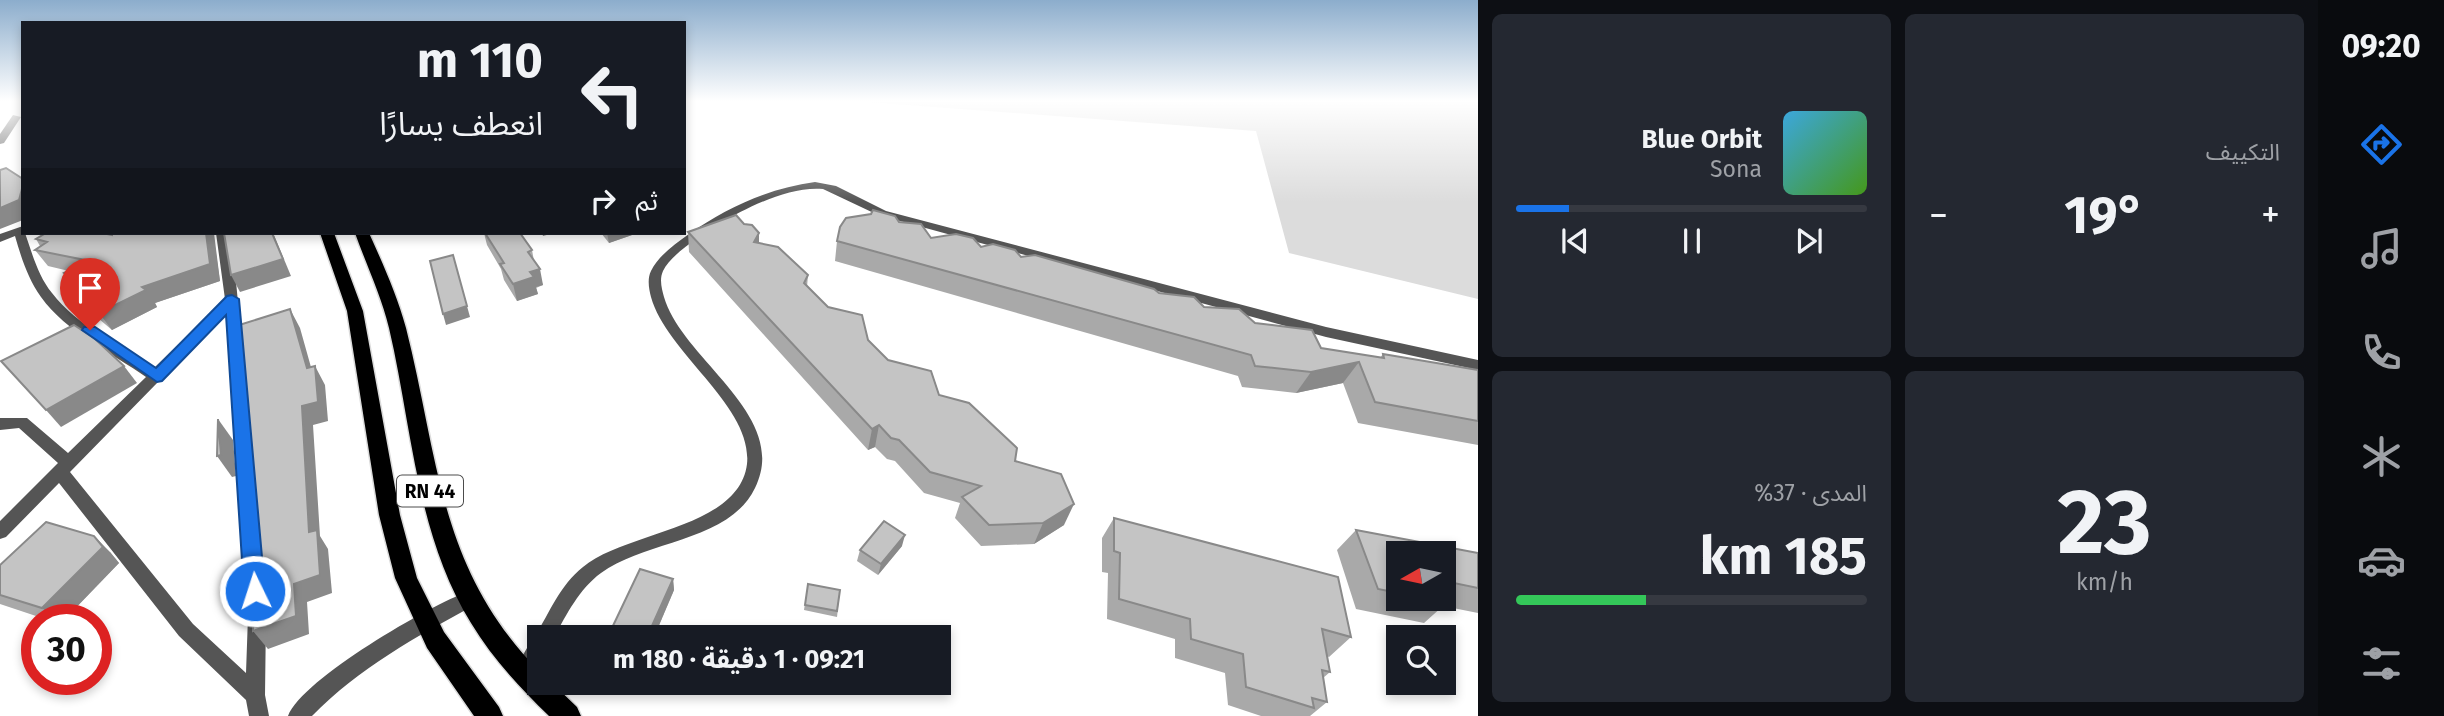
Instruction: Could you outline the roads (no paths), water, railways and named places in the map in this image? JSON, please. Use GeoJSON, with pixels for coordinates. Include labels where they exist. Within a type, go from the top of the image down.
{"type":"FeatureCollection","features":[{"type":"Feature","properties":{"kind":"main road","name":"RN 44"},"geometry":{"type":"LineString","coordinates":[[328,235],[361,334],[383,484],[400,558],[424,622],[450,667],[490,716]]}},
{"type":"Feature","properties":{"kind":"main road","name":"RN 44"},"geometry":{"type":"LineString","coordinates":[[363,235],[396,324],[424,470],[437,517],[470,599],[495,639],[568,716]]}},
{"type":"Feature","properties":{"kind":"street"},"geometry":{"type":"LineString","coordinates":[[551,625],[569,592],[598,565],[616,554],[655,538],[713,520],[735,506],[746,489],[755,465],[754,444],[749,431],[724,394],[670,326],[660,304],[655,281],[658,270],[669,258],[722,217],[801,187],[824,186],[882,213],[1337,335],[1478,365]]}},
{"type":"Feature","properties":{"kind":"street"},"geometry":{"type":"LineString","coordinates":[[0,238],[21,230]]}},
{"type":"Feature","properties":{"kind":"street"},"geometry":{"type":"LineString","coordinates":[[22,235],[32,272],[48,298],[72,318],[157,377]]}},
{"type":"Feature","properties":{"kind":"street"},"geometry":{"type":"LineString","coordinates":[[222,235],[232,299],[242,413]]}},
{"type":"Feature","properties":{"kind":"street"},"geometry":{"type":"LineString","coordinates":[[0,532],[232,299]]}},
{"type":"Feature","properties":{"kind":"street"},"geometry":{"type":"LineString","coordinates":[[0,424],[22,422],[66,468],[186,630],[256,695]]}},
{"type":"Feature","properties":{"kind":"street"},"geometry":{"type":"LineString","coordinates":[[298,716],[331,684],[424,622],[470,599]]}},
{"type":"Feature","properties":{"kind":"street"},"geometry":{"type":"LineString","coordinates":[[256,604],[256,695],[259,716]]}},
{"type":"Feature","properties":{"kind":"street"},"geometry":{"type":"LineString","coordinates":[[524,672],[527,667]]}}]}
